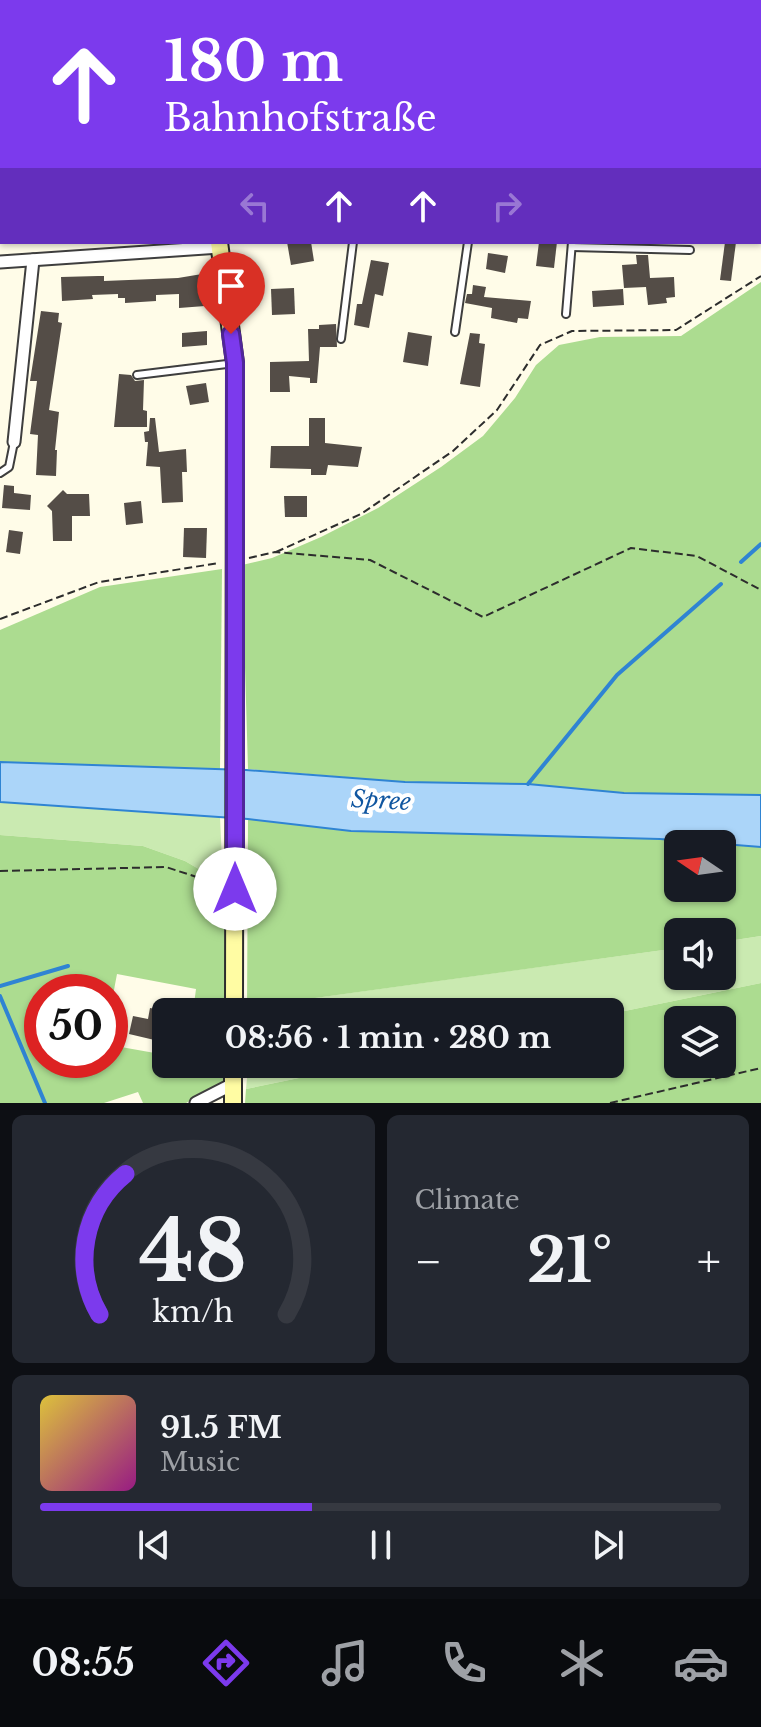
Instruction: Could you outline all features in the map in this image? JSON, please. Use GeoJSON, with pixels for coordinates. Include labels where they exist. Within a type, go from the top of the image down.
{"type":"FeatureCollection","features":[{"type":"Feature","properties":{"kind":"main road"},"geometry":{"type":"LineString","coordinates":[[220,244],[235,363],[234,998]]}},
{"type":"Feature","properties":{"kind":"main road"},"geometry":{"type":"LineString","coordinates":[[233,1078],[233,1103]]}},
{"type":"Feature","properties":{"kind":"street"},"geometry":{"type":"LineString","coordinates":[[0,262],[220,244]]}},
{"type":"Feature","properties":{"kind":"street"},"geometry":{"type":"LineString","coordinates":[[14,442],[33,260]]}},
{"type":"Feature","properties":{"kind":"street"},"geometry":{"type":"LineString","coordinates":[[196,1103],[233,1084]]}},
{"type":"Feature","properties":{"kind":"lane"},"geometry":{"type":"LineString","coordinates":[[341,339],[353,244]]}},
{"type":"Feature","properties":{"kind":"lane"},"geometry":{"type":"LineString","coordinates":[[455,332],[468,244]]}},
{"type":"Feature","properties":{"kind":"lane"},"geometry":{"type":"LineString","coordinates":[[566,314],[572,245],[690,250]]}},
{"type":"Feature","properties":{"kind":"lane"},"geometry":{"type":"LineString","coordinates":[[137,375],[235,363]]}},
{"type":"Feature","properties":{"kind":"lane"},"geometry":{"type":"LineString","coordinates":[[0,473],[9,467],[14,442]]}},
{"type":"Feature","properties":{"kind":"path"},"geometry":{"type":"LineString","coordinates":[[0,619],[99,582],[234,562],[275,552],[361,514],[453,451],[497,410],[540,345],[572,331],[676,330],[761,276]]}},
{"type":"Feature","properties":{"kind":"path"},"geometry":{"type":"LineString","coordinates":[[275,552],[370,560],[483,617],[631,548],[697,556],[761,590]]}},
{"type":"Feature","properties":{"kind":"path"},"geometry":{"type":"LineString","coordinates":[[0,871],[166,867],[235,889]]}},
{"type":"Feature","properties":{"kind":"path"},"geometry":{"type":"LineString","coordinates":[[610,1103],[761,1068]]}},
{"type":"Feature","properties":{"kind":"green space"},"geometry":{"type":"Polygon","coordinates":[[[761,282],[761,795],[624,793],[528,784],[405,782],[248,769],[242,565],[272,558],[321,537],[378,508],[441,467],[483,436],[515,398],[536,365],[559,345],[600,337],[681,336],[761,282]]]}},
{"type":"Feature","properties":{"kind":"green space"},"geometry":{"type":"Polygon","coordinates":[[[222,569],[220,769],[0,762],[0,630],[100,587],[222,569]]]}},
{"type":"Feature","properties":{"kind":"green space"},"geometry":{"type":"Polygon","coordinates":[[[0,802],[220,817],[223,883],[185,861],[143,846],[0,835],[0,802]]]}},
{"type":"Feature","properties":{"kind":"green space"},"geometry":{"type":"Polygon","coordinates":[[[248,819],[351,831],[664,839],[664,902],[736,902],[736,845],[761,847],[761,936],[736,940],[736,918],[664,918],[664,950],[315,998],[247,998],[248,819]]]}},
{"type":"Feature","properties":{"kind":"green space"},"geometry":{"type":"Polygon","coordinates":[[[0,835],[143,846],[185,861],[223,883],[226,998],[195,998],[196,989],[128,974],[24,974],[24,1078],[128,1078],[128,1048],[152,1053],[152,1078],[227,1079],[186,1103],[143,1103],[138,1092],[104,1103],[0,1103],[0,835]]]}},
{"type":"Feature","properties":{"kind":"green space"},"geometry":{"type":"Polygon","coordinates":[[[761,936],[761,983],[736,988],[736,940],[761,936]]]}},
{"type":"Feature","properties":{"kind":"green space"},"geometry":{"type":"Polygon","coordinates":[[[664,950],[664,990],[727,990],[624,1011],[624,998],[314,998],[664,950]]]}},
{"type":"Feature","properties":{"kind":"green space"},"geometry":{"type":"Polygon","coordinates":[[[761,983],[761,1103],[245,1103],[246,1089],[299,1078],[624,1078],[624,1011],[761,983]]]}},
{"type":"Feature","properties":{"kind":"green space"},"geometry":{"type":"Polygon","coordinates":[[[247,1078],[299,1078],[246,1089],[247,1078]]]}},
{"type":"Feature","properties":{"kind":"water","name":"Spree"},"geometry":{"type":"Polygon","coordinates":[[[0,762],[246,770],[405,782],[528,784],[624,793],[761,795],[761,847],[736,845],[736,830],[664,830],[664,839],[351,831],[248,819],[0,802],[0,762]]]}},
{"type":"Feature","properties":{"kind":"building"},"geometry":{"type":"Polygon","coordinates":[[[287,244],[311,244],[314,261],[291,265],[287,244]]]}},
{"type":"Feature","properties":{"kind":"building"},"geometry":{"type":"Polygon","coordinates":[[[539,244],[557,244],[554,268],[536,266],[539,244]]]}},
{"type":"Feature","properties":{"kind":"building"},"geometry":{"type":"Polygon","coordinates":[[[725,244],[736,244],[731,281],[720,280],[725,244]]]}},
{"type":"Feature","properties":{"kind":"building"},"geometry":{"type":"Polygon","coordinates":[[[488,253],[508,256],[505,273],[486,269],[488,253]]]}},
{"type":"Feature","properties":{"kind":"building"},"geometry":{"type":"Polygon","coordinates":[[[636,255],[648,255],[650,278],[674,277],[675,297],[666,298],[667,303],[648,305],[646,287],[624,288],[622,265],[637,264],[636,255]]]}},
{"type":"Feature","properties":{"kind":"building"},"geometry":{"type":"Polygon","coordinates":[[[371,260],[389,263],[383,296],[375,294],[369,328],[354,325],[357,304],[362,304],[371,260]]]}},
{"type":"Feature","properties":{"kind":"building"},"geometry":{"type":"Polygon","coordinates":[[[202,274],[205,306],[179,308],[179,294],[156,295],[156,301],[125,303],[125,298],[118,298],[118,294],[62,301],[61,277],[104,276],[104,281],[202,274]]]}},
{"type":"Feature","properties":{"kind":"building"},"geometry":{"type":"Polygon","coordinates":[[[473,285],[486,287],[484,297],[531,301],[528,319],[518,318],[517,323],[491,318],[492,308],[465,303],[467,294],[472,294],[473,285]]]}},
{"type":"Feature","properties":{"kind":"building"},"geometry":{"type":"Polygon","coordinates":[[[294,288],[295,314],[272,315],[271,289],[294,288]]]}},
{"type":"Feature","properties":{"kind":"building"},"geometry":{"type":"Polygon","coordinates":[[[623,289],[624,305],[593,307],[592,291],[623,289]]]}},
{"type":"Feature","properties":{"kind":"building"},"geometry":{"type":"Polygon","coordinates":[[[41,311],[59,313],[58,322],[62,323],[49,410],[59,412],[56,476],[36,475],[38,435],[30,434],[37,381],[30,381],[41,311]]]}},
{"type":"Feature","properties":{"kind":"building"},"geometry":{"type":"Polygon","coordinates":[[[336,324],[337,347],[320,347],[317,383],[310,383],[310,378],[289,376],[290,392],[270,392],[270,362],[309,361],[308,329],[336,324]]]}},
{"type":"Feature","properties":{"kind":"building"},"geometry":{"type":"Polygon","coordinates":[[[207,331],[207,345],[182,347],[182,333],[207,331]]]}},
{"type":"Feature","properties":{"kind":"building"},"geometry":{"type":"Polygon","coordinates":[[[408,332],[432,336],[428,366],[403,362],[408,332]]]}},
{"type":"Feature","properties":{"kind":"building"},"geometry":{"type":"Polygon","coordinates":[[[470,333],[480,334],[479,343],[485,344],[480,387],[460,384],[470,333]]]}},
{"type":"Feature","properties":{"kind":"building"},"geometry":{"type":"Polygon","coordinates":[[[119,374],[131,375],[135,381],[144,380],[143,410],[147,411],[147,427],[114,427],[119,374]]]}},
{"type":"Feature","properties":{"kind":"building"},"geometry":{"type":"Polygon","coordinates":[[[206,383],[209,402],[190,405],[186,386],[206,383]]]}},
{"type":"Feature","properties":{"kind":"building"},"geometry":{"type":"Polygon","coordinates":[[[150,418],[155,418],[159,452],[186,449],[187,472],[182,472],[183,502],[162,503],[160,467],[146,466],[148,442],[145,442],[144,432],[149,431],[150,418]]]}},
{"type":"Feature","properties":{"kind":"building"},"geometry":{"type":"Polygon","coordinates":[[[309,418],[325,418],[325,443],[362,447],[358,467],[328,465],[326,475],[311,475],[311,469],[270,468],[271,446],[309,446],[309,418]]]}},
{"type":"Feature","properties":{"kind":"building"},"geometry":{"type":"Polygon","coordinates":[[[4,485],[14,486],[14,493],[31,495],[30,510],[2,508],[4,485]]]}},
{"type":"Feature","properties":{"kind":"building"},"geometry":{"type":"Polygon","coordinates":[[[63,490],[67,494],[89,494],[90,516],[72,516],[72,541],[53,541],[52,511],[47,506],[63,490]]]}},
{"type":"Feature","properties":{"kind":"building"},"geometry":{"type":"Polygon","coordinates":[[[284,496],[307,496],[307,517],[285,517],[284,496]]]}},
{"type":"Feature","properties":{"kind":"building"},"geometry":{"type":"Polygon","coordinates":[[[141,501],[143,523],[126,525],[124,503],[141,501]]]}},
{"type":"Feature","properties":{"kind":"building"},"geometry":{"type":"Polygon","coordinates":[[[184,528],[207,528],[206,558],[183,557],[184,528]]]}},
{"type":"Feature","properties":{"kind":"building"},"geometry":{"type":"Polygon","coordinates":[[[9,530],[23,532],[20,554],[6,552],[9,530]]]}},
{"type":"Feature","properties":{"kind":"building"},"geometry":{"type":"Polygon","coordinates":[[[152,1008],[152,1039],[129,1034],[133,1016],[148,1019],[152,1008]]]}},
{"type":"Feature","properties":{"kind":"waterway"},"geometry":{"type":"LineString","coordinates":[[741,562],[761,544]]}},
{"type":"Feature","properties":{"kind":"waterway"},"geometry":{"type":"LineString","coordinates":[[528,784],[617,675],[721,584]]}},
{"type":"Feature","properties":{"kind":"waterway"},"geometry":{"type":"LineString","coordinates":[[0,986],[68,966]]}},
{"type":"Feature","properties":{"kind":"waterway"},"geometry":{"type":"LineString","coordinates":[[0,996],[45,1103]]}},
{"type":"Feature","properties":{"kind":"route"},"geometry":{"type":"LineString","coordinates":[[231,334],[235,363],[235,889]]}}]}
